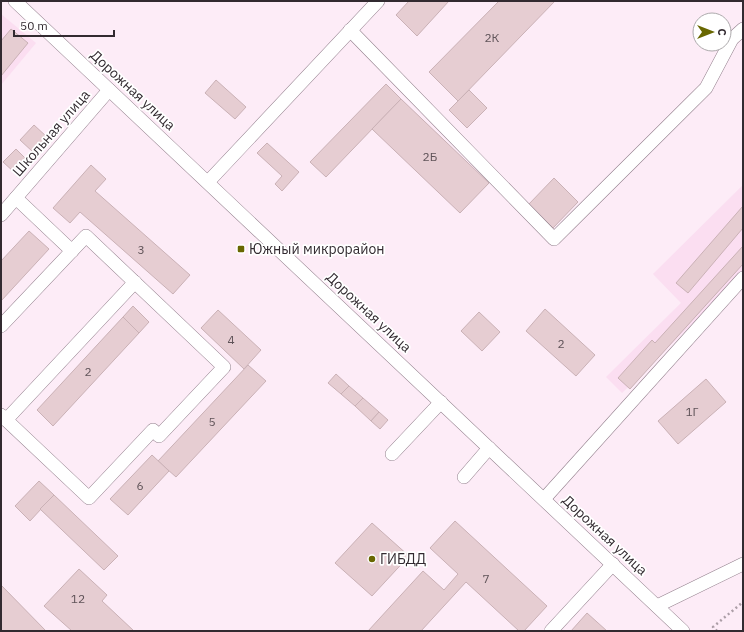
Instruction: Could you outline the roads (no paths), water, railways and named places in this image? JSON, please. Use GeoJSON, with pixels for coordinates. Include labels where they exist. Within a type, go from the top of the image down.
{"type":"FeatureCollection","features":[{"type":"Feature","properties":{"kind":"street","name":"Дорожная улица"},"geometry":{"type":"LineString","coordinates":[[15,1],[683,631]]}},
{"type":"Feature","properties":{"kind":"street"},"geometry":{"type":"LineString","coordinates":[[208,182],[378,1]]}},
{"type":"Feature","properties":{"kind":"street"},"geometry":{"type":"LineString","coordinates":[[350,30],[554,238],[706,88],[732,39],[743,29]]}},
{"type":"Feature","properties":{"kind":"street","name":"Школьная улица"},"geometry":{"type":"LineString","coordinates":[[1,215],[109,90]]}},
{"type":"Feature","properties":{"kind":"street"},"geometry":{"type":"LineString","coordinates":[[16,198],[72,251]]}},
{"type":"Feature","properties":{"kind":"street"},"geometry":{"type":"LineString","coordinates":[[1,326],[86,236],[135,282],[224,366],[159,436],[153,430],[89,498],[3,418],[135,282]]}},
{"type":"Feature","properties":{"kind":"street"},"geometry":{"type":"LineString","coordinates":[[544,500],[743,278]]}},
{"type":"Feature","properties":{"kind":"street"},"geometry":{"type":"LineString","coordinates":[[392,454],[441,402]]}},
{"type":"Feature","properties":{"kind":"street"},"geometry":{"type":"LineString","coordinates":[[464,477],[489,448]]}},
{"type":"Feature","properties":{"kind":"street"},"geometry":{"type":"LineString","coordinates":[[551,631],[613,564]]}},
{"type":"Feature","properties":{"kind":"street"},"geometry":{"type":"LineString","coordinates":[[657,606],[743,564]]}},
{"type":"Feature","properties":{"kind":"place","name":"Южный микрорайон"},"geometry":{"type":"Point","coordinates":[241,249]}},
{"type":"Feature","properties":{"kind":"place","name":"ГИБДД"},"geometry":{"type":"Point","coordinates":[372,559]}}]}
